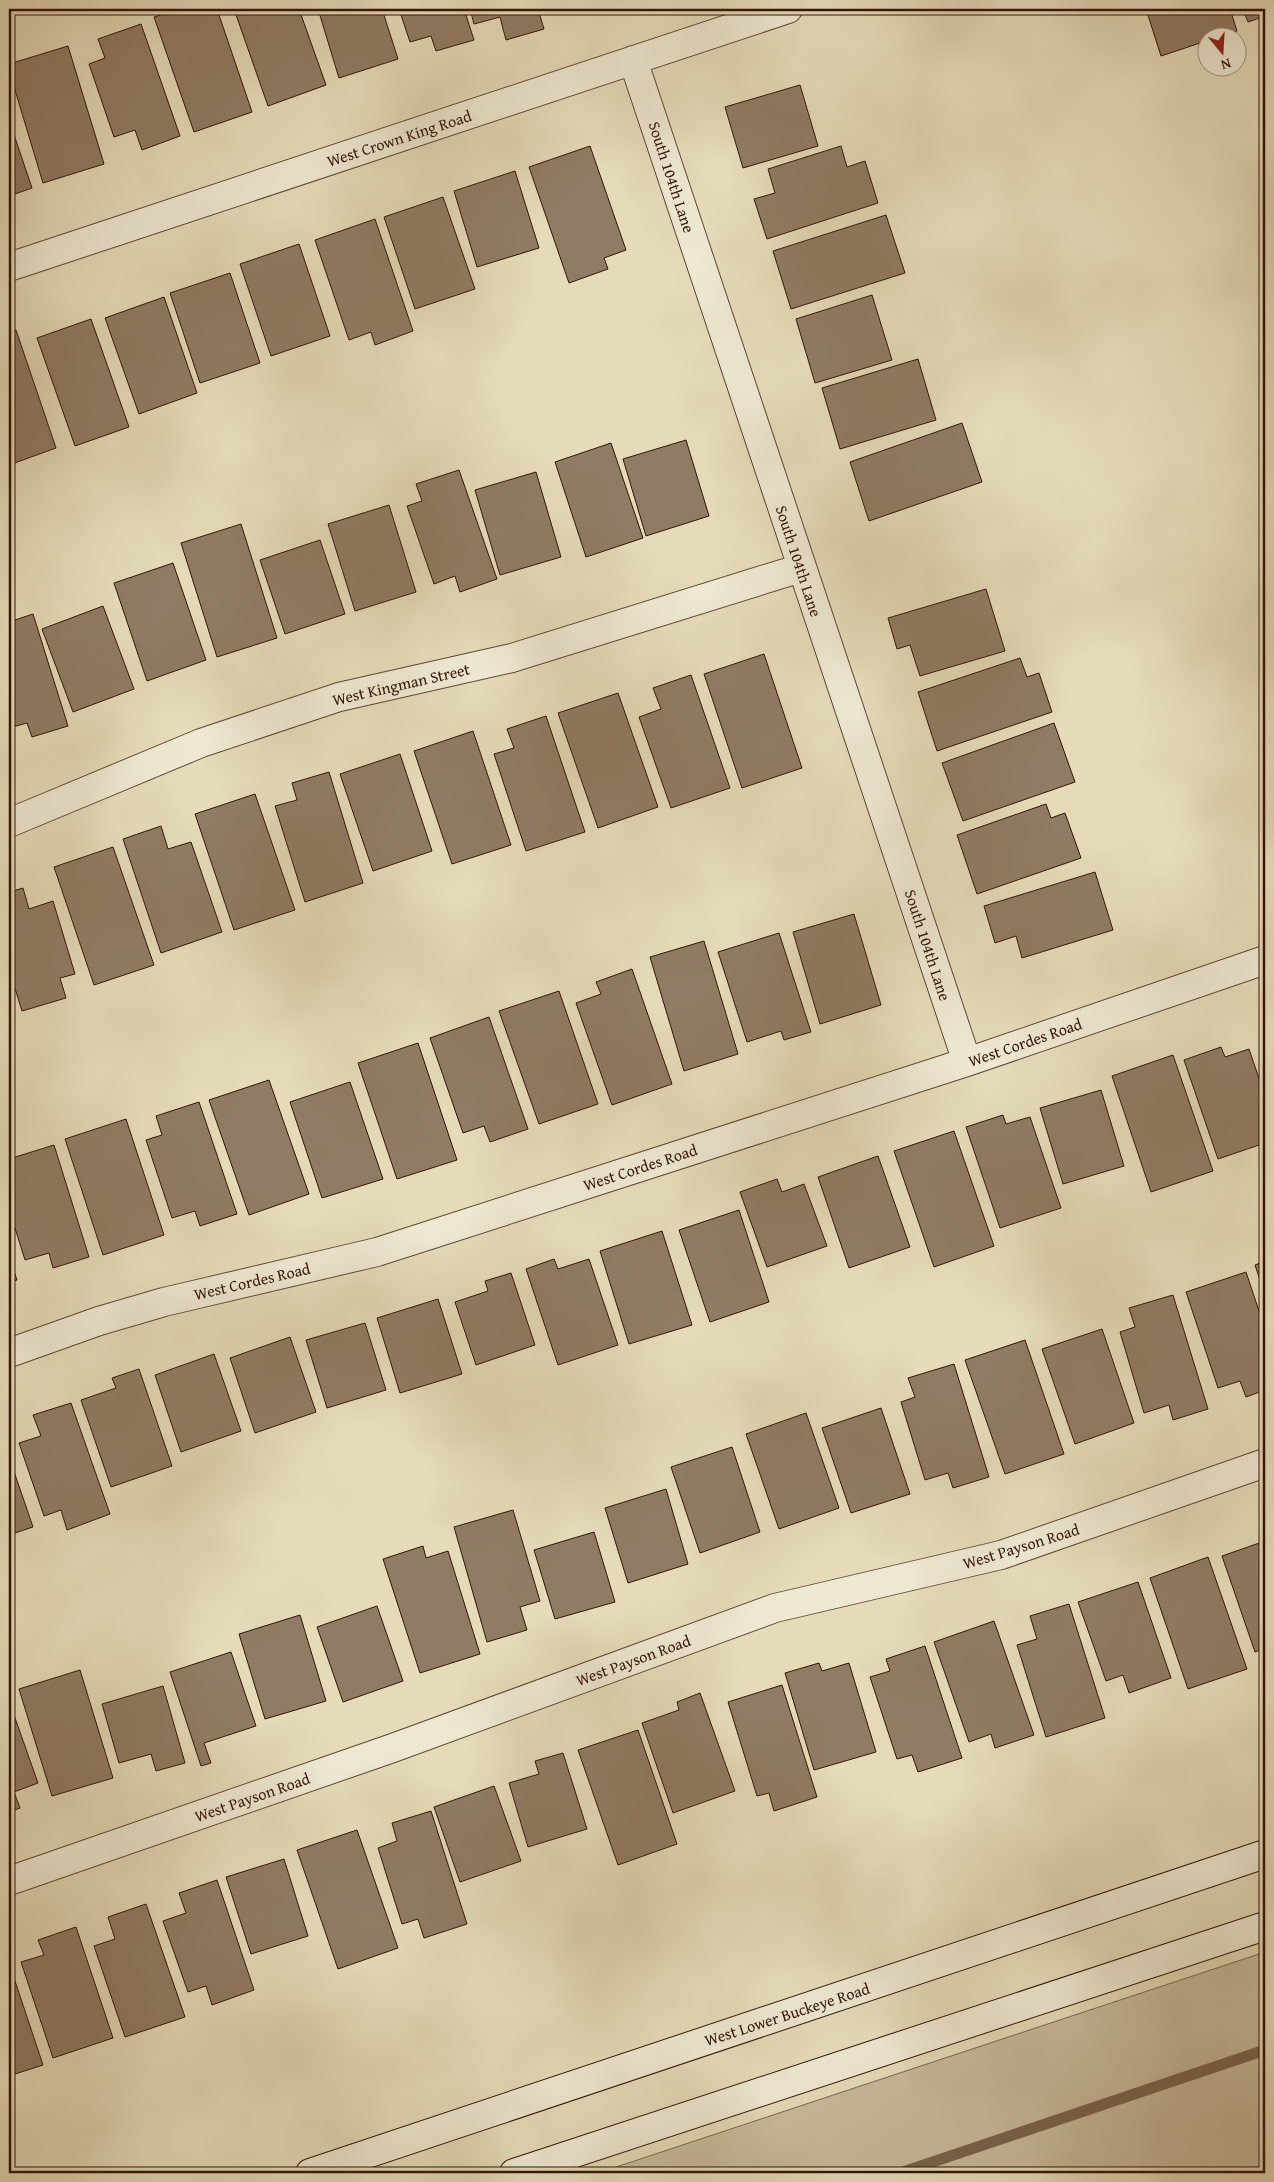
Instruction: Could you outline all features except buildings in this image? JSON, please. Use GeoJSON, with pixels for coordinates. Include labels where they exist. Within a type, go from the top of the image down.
{"type":"FeatureCollection","features":[{"type":"Feature","properties":{"kind":"street","name":"West Crown King Road"},"geometry":{"type":"LineString","coordinates":[[9,267],[788,9]]}},
{"type":"Feature","properties":{"kind":"street","name":"South 104th Lane"},"geometry":{"type":"LineString","coordinates":[[633,60],[966,1062]]}},
{"type":"Feature","properties":{"kind":"street","name":"West Kingman Street"},"geometry":{"type":"LineString","coordinates":[[9,823],[201,744],[339,697],[512,658],[801,568]]}},
{"type":"Feature","properties":{"kind":"street","name":"West Cordes Road"},"geometry":{"type":"LineString","coordinates":[[9,1353],[99,1321],[164,1302],[377,1252],[966,1062],[1265,960]]}},
{"type":"Feature","properties":{"kind":"street","name":"West Payson Road"},"geometry":{"type":"LineString","coordinates":[[9,1881],[390,1749],[776,1608],[1001,1555],[1265,1463]]}},
{"type":"Feature","properties":{"kind":"street","name":"West Lower Buckeye Road"},"geometry":{"type":"LineString","coordinates":[[310,2173],[1265,1854]]}},
{"type":"Feature","properties":{"kind":"street"},"geometry":{"type":"LineString","coordinates":[[514,2173],[1265,1926]]}},
{"type":"Feature","properties":{"kind":"shaded area"},"geometry":{"type":"Polygon","coordinates":[[[1265,1952],[1265,2173],[598,2173],[1265,1952]]]}},
{"type":"Feature","properties":{"kind":"waterway"},"geometry":{"type":"LineString","coordinates":[[900,2173],[1265,2050]]}}]}
